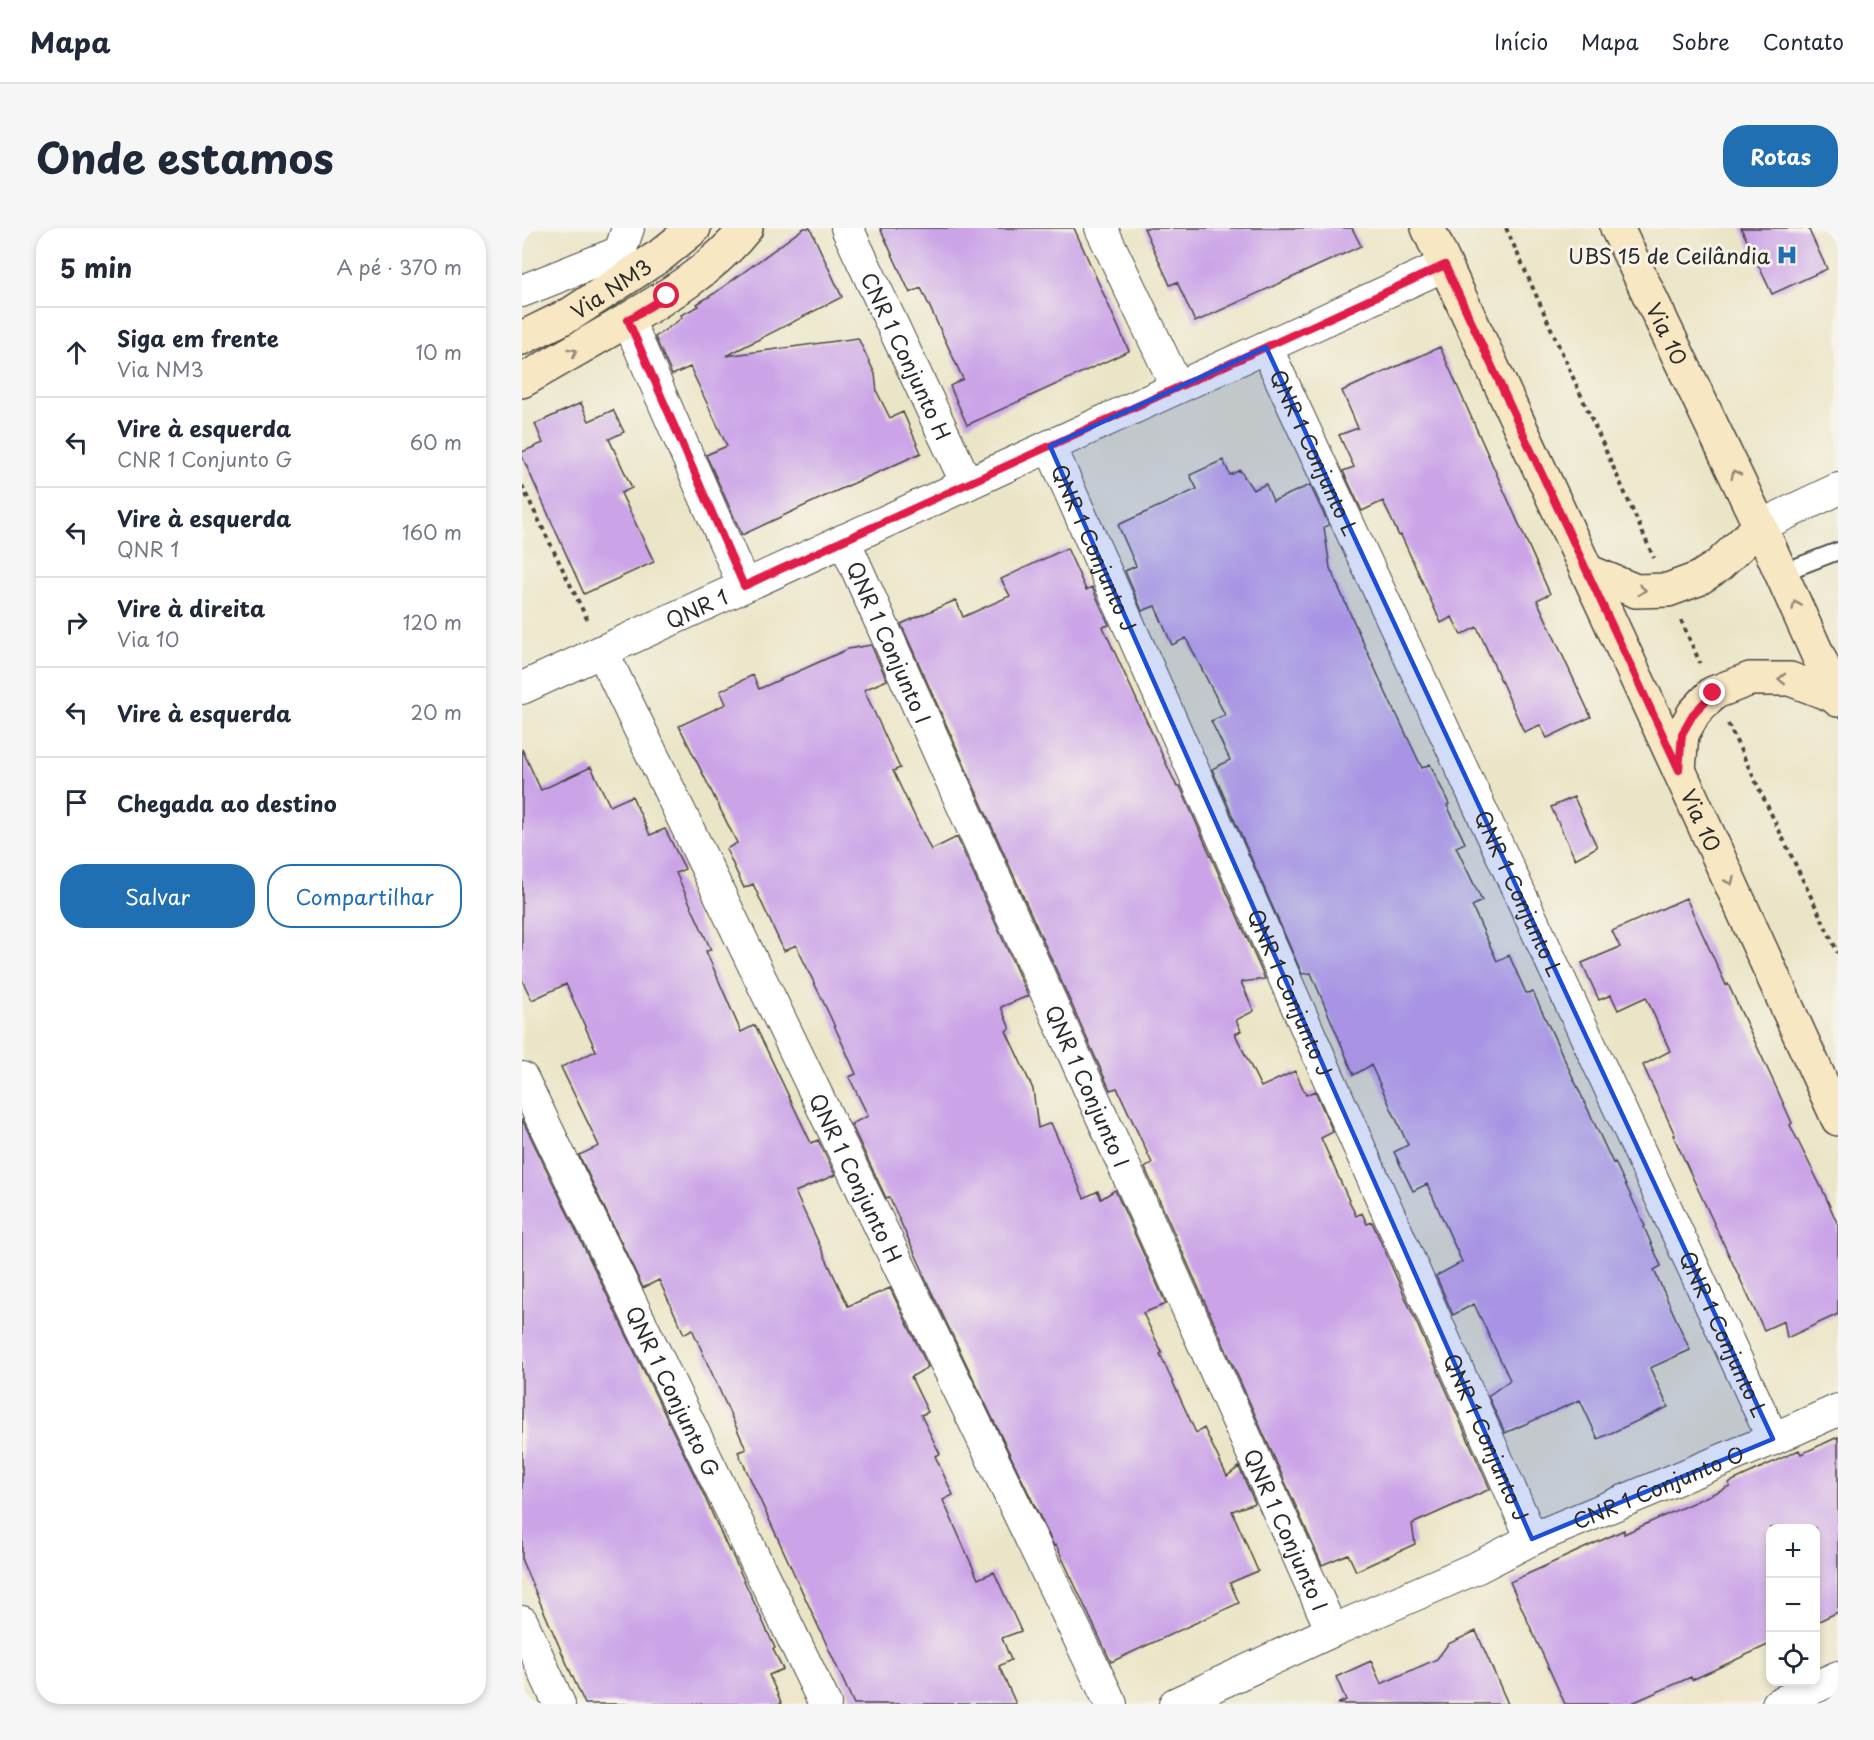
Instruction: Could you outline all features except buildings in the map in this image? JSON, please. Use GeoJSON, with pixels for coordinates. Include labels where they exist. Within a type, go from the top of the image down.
{"type":"FeatureCollection","features":[{"type":"Feature","properties":{"kind":"main road","name":"Via NM3"},"geometry":{"type":"LineString","coordinates":[[522,338],[571,314],[661,255],[694,228]]}},
{"type":"Feature","properties":{"kind":"main road","name":"Via NM3"},"geometry":{"type":"LineString","coordinates":[[522,381],[628,320],[686,282],[737,239],[746,228]]}},
{"type":"Feature","properties":{"kind":"main road","name":"Via 10"},"geometry":{"type":"LineString","coordinates":[[1428,228],[1838,1119]]}},
{"type":"Feature","properties":{"kind":"main road","name":"Via 10"},"geometry":{"type":"LineString","coordinates":[[1617,228],[1760,526],[1837,698]]}},
{"type":"Feature","properties":{"kind":"main road"},"geometry":{"type":"LineString","coordinates":[[1587,571],[1636,591],[1668,590],[1698,579],[1718,566],[1760,526]]}},
{"type":"Feature","properties":{"kind":"main road"},"geometry":{"type":"LineString","coordinates":[[1679,770],[1682,734],[1694,713],[1713,693],[1750,679],[1790,679],[1837,698]]}},
{"type":"Feature","properties":{"kind":"street","name":"CNR 1 Conjunto H"},"geometry":{"type":"LineString","coordinates":[[847,228],[967,484]]}},
{"type":"Feature","properties":{"kind":"street"},"geometry":{"type":"LineString","coordinates":[[1101,228],[1178,387]]}},
{"type":"Feature","properties":{"kind":"street"},"geometry":{"type":"LineString","coordinates":[[522,291],[624,240]]}},
{"type":"Feature","properties":{"kind":"street","name":"QNR 1"},"geometry":{"type":"LineString","coordinates":[[522,687],[1445,265]]}},
{"type":"Feature","properties":{"kind":"street"},"geometry":{"type":"LineString","coordinates":[[628,320],[744,586]]}},
{"type":"Feature","properties":{"kind":"street","name":"QNR 1 Conjunto L"},"geometry":{"type":"LineString","coordinates":[[1266,347],[1773,1439]]}},
{"type":"Feature","properties":{"kind":"street","name":"QNR 1 Conjunto J"},"geometry":{"type":"LineString","coordinates":[[1050,446],[1532,1539]]}},
{"type":"Feature","properties":{"kind":"street"},"geometry":{"type":"LineString","coordinates":[[1760,526],[1838,489]]}},
{"type":"Feature","properties":{"kind":"street","name":"QNR 1 Conjunto I"},"geometry":{"type":"LineString","coordinates":[[844,540],[1332,1631]]}},
{"type":"Feature","properties":{"kind":"street","name":"QNR 1 Conjunto H"},"geometry":{"type":"LineString","coordinates":[[602,651],[1111,1704]]}},
{"type":"Feature","properties":{"kind":"street","name":"QNR 1 Conjunto G"},"geometry":{"type":"LineString","coordinates":[[522,1078],[825,1704]]}},
{"type":"Feature","properties":{"kind":"street","name":"CNR 1 Conjunto O"},"geometry":{"type":"LineString","coordinates":[[1175,1704],[1332,1631],[1478,1567],[1532,1539],[1838,1410]]}},
{"type":"Feature","properties":{"kind":"street"},"geometry":{"type":"LineString","coordinates":[[522,1622],[559,1704]]}},
{"type":"Feature","properties":{"kind":"street"},"geometry":{"type":"LineString","coordinates":[[1778,1704],[1838,1677]]}},
{"type":"Feature","properties":{"kind":"lane"},"geometry":{"type":"LineString","coordinates":[[1781,573],[1838,551]]}},
{"type":"Feature","properties":{"kind":"path"},"geometry":{"type":"LineString","coordinates":[[522,486],[602,651]]}},
{"type":"Feature","properties":{"kind":"highlighted area"},"geometry":{"type":"Polygon","coordinates":[[[1266,347],[1773,1439],[1532,1539],[1050,446],[1266,347]]]}},
{"type":"Feature","properties":{"kind":"place","name":"UBS 15 de Ceilândia"},"geometry":{"type":"Point","coordinates":[1787,255]}},
{"type":"Feature","properties":{"kind":"route"},"geometry":{"type":"LineString","coordinates":[[667,296],[628,320],[744,586],[1445,265],[1679,770],[1682,734],[1694,713],[1713,693]]}}]}
